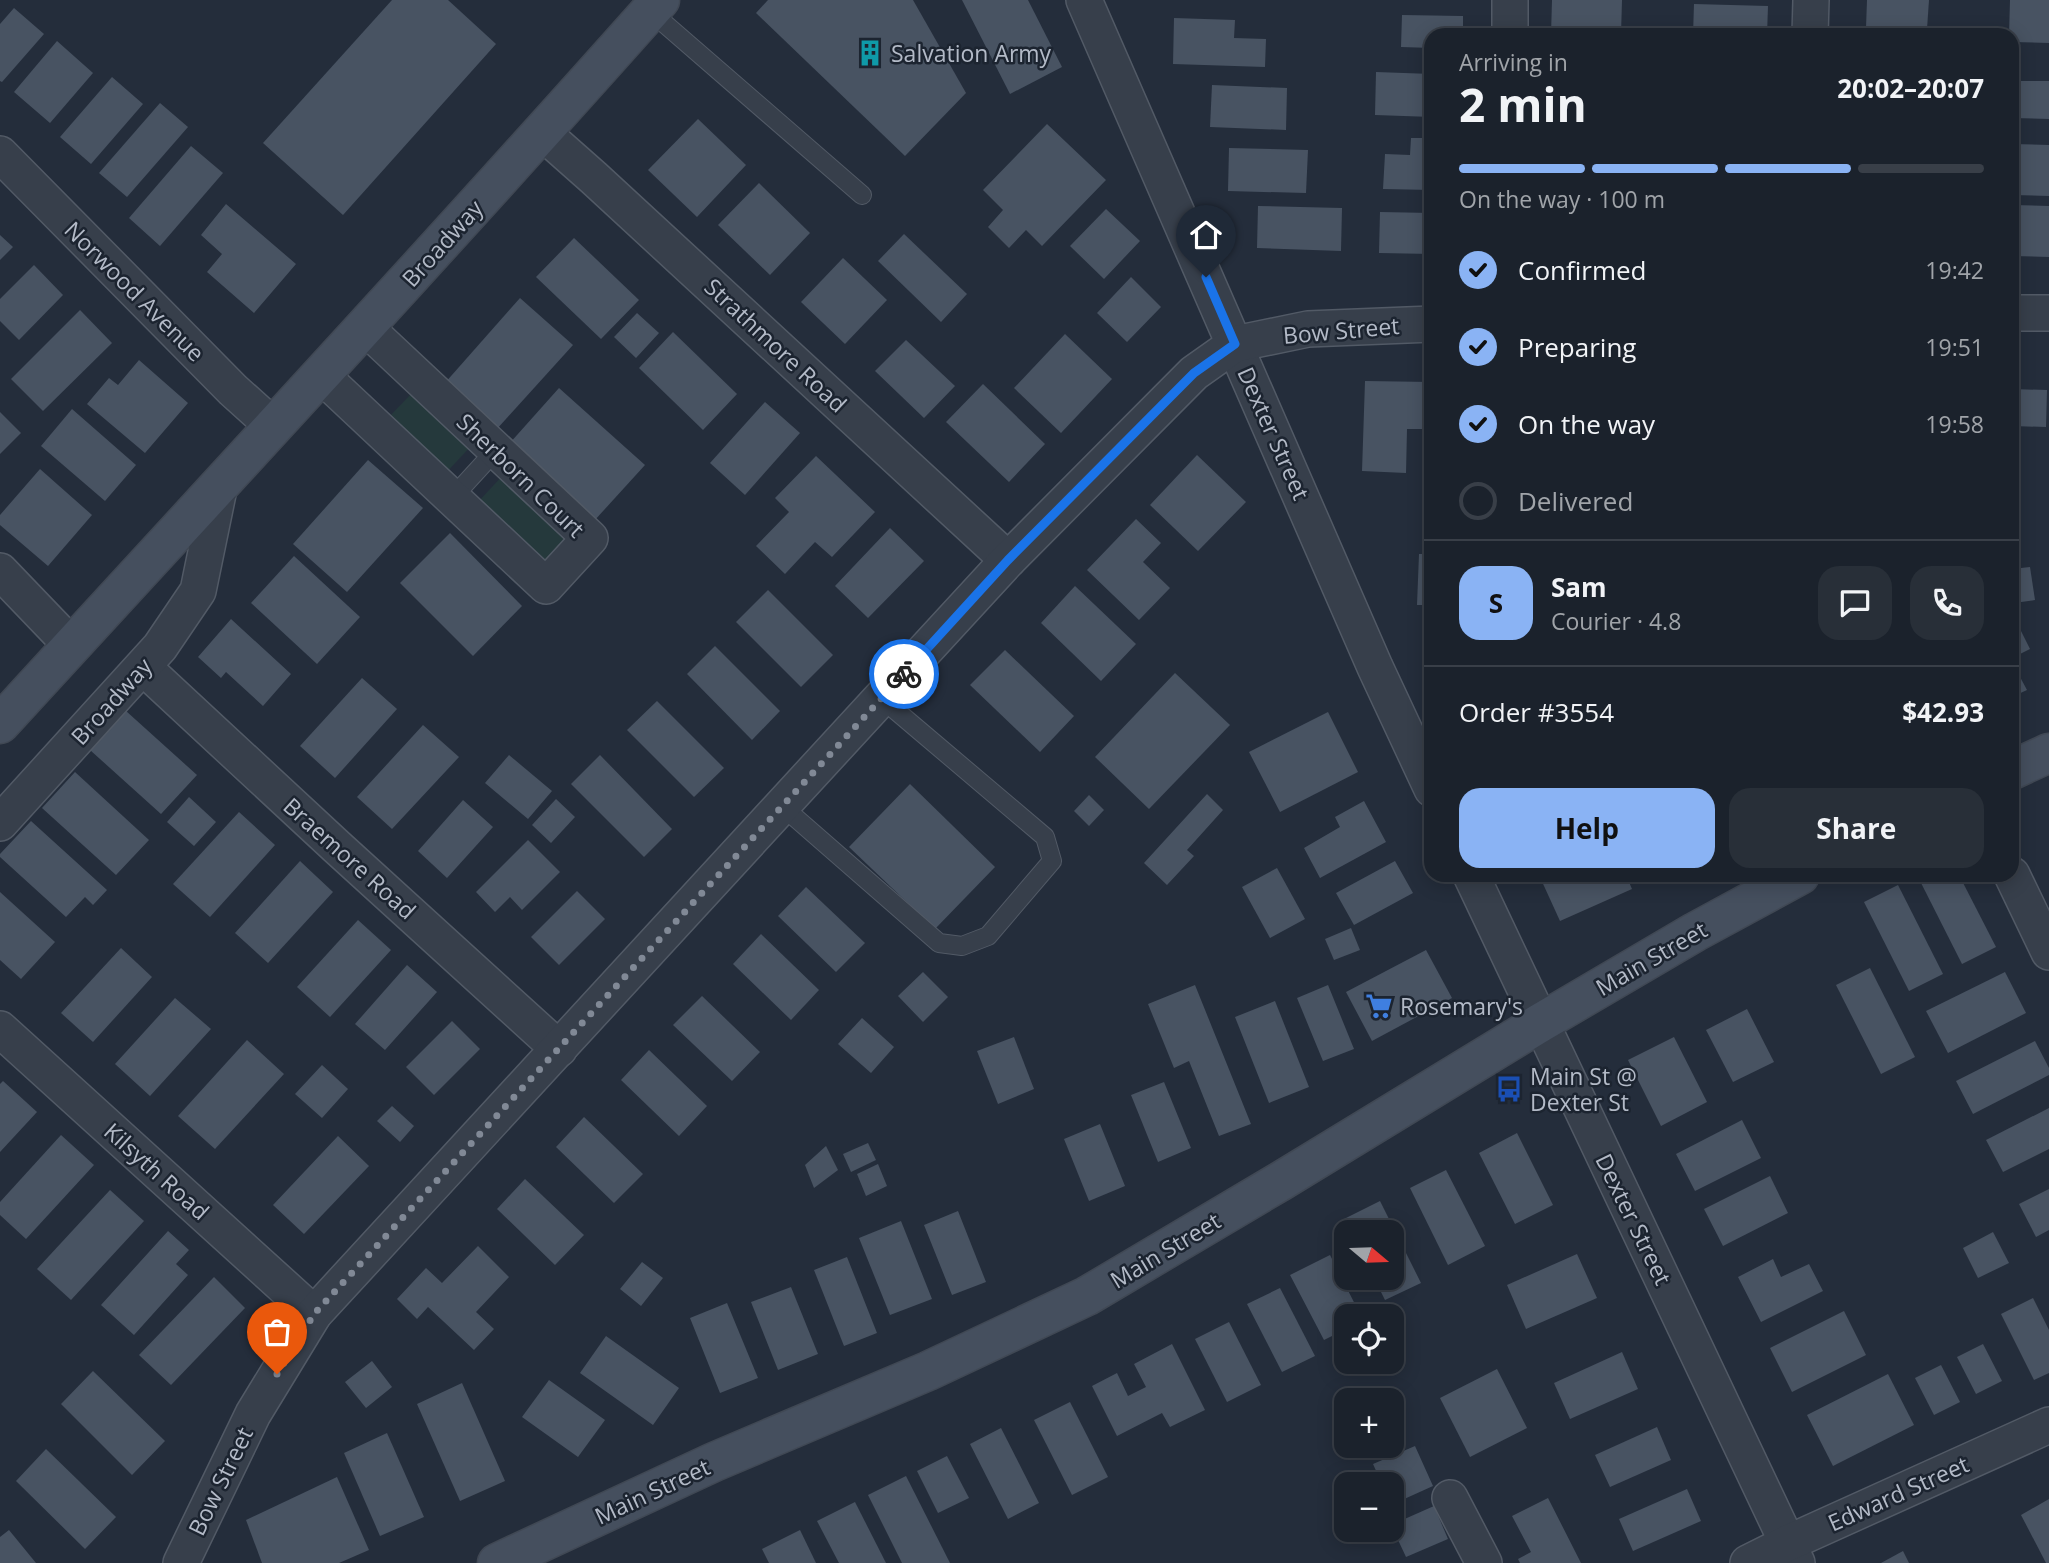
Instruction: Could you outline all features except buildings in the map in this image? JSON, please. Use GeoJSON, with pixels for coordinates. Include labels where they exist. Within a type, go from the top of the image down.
{"type":"FeatureCollection","features":[{"type":"Feature","properties":{"kind":"street","name":"Dexter Street"},"geometry":{"type":"LineString","coordinates":[[1084,0],[1375,667],[1424,772]]}},
{"type":"Feature","properties":{"kind":"street"},"geometry":{"type":"LineString","coordinates":[[1510,0],[1510,28]]}},
{"type":"Feature","properties":{"kind":"street"},"geometry":{"type":"LineString","coordinates":[[1811,0],[1811,28]]}},
{"type":"Feature","properties":{"kind":"street","name":"Broadway"},"geometry":{"type":"LineString","coordinates":[[0,724],[366,328],[655,6]]}},
{"type":"Feature","properties":{"kind":"street","name":"Strathmore Road"},"geometry":{"type":"LineString","coordinates":[[542,132],[1008,560]]}},
{"type":"Feature","properties":{"kind":"street","name":"Norwood Avenue"},"geometry":{"type":"LineString","coordinates":[[0,154],[233,390],[273,426]]}},
{"type":"Feature","properties":{"kind":"street"},"geometry":{"type":"LineString","coordinates":[[2019,313],[2049,313]]}},
{"type":"Feature","properties":{"kind":"street","name":"Bow Street"},"geometry":{"type":"LineString","coordinates":[[181,1563],[253,1414],[314,1314],[1008,560],[1194,373],[1235,344],[1308,329],[1424,324]]}},
{"type":"Feature","properties":{"kind":"street","name":"Sherborn Court"},"geometry":{"type":"LineString","coordinates":[[321,375],[546,586],[590,538],[366,328]]}},
{"type":"Feature","properties":{"kind":"street","name":"Broadway"},"geometry":{"type":"LineString","coordinates":[[0,823],[143,667],[200,588],[220,484]]}},
{"type":"Feature","properties":{"kind":"street"},"geometry":{"type":"LineString","coordinates":[[0,571],[72,646]]}},
{"type":"Feature","properties":{"kind":"street","name":"Braemore Road"},"geometry":{"type":"LineString","coordinates":[[143,667],[559,1049]]}},
{"type":"Feature","properties":{"kind":"street"},"geometry":{"type":"LineString","coordinates":[[2019,767],[2049,753]]}},
{"type":"Feature","properties":{"kind":"street","name":"Dexter Street"},"geometry":{"type":"LineString","coordinates":[[1474,882],[1793,1553]]}},
{"type":"Feature","properties":{"kind":"street","name":"Main Street"},"geometry":{"type":"LineString","coordinates":[[497,1563],[714,1462],[928,1371],[1087,1296],[1540,1023],[1695,932],[1787,882]]}},
{"type":"Feature","properties":{"kind":"street"},"geometry":{"type":"LineString","coordinates":[[2015,882],[2049,952]]}},
{"type":"Feature","properties":{"kind":"street","name":"Kilsyth Road"},"geometry":{"type":"LineString","coordinates":[[0,1028],[314,1314]]}},
{"type":"Feature","properties":{"kind":"street","name":"Edward Street"},"geometry":{"type":"LineString","coordinates":[[1748,1563],[1793,1553],[2049,1425]]}},
{"type":"Feature","properties":{"kind":"street"},"geometry":{"type":"LineString","coordinates":[[1450,1498],[1484,1563]]}},
{"type":"Feature","properties":{"kind":"lane"},"geometry":{"type":"LineString","coordinates":[[655,6],[862,195]]}},
{"type":"Feature","properties":{"kind":"lane"},"geometry":{"type":"LineString","coordinates":[[452,498],[496,450]]}},
{"type":"Feature","properties":{"kind":"lane"},"geometry":{"type":"LineString","coordinates":[[782,806],[939,943],[962,946],[988,936],[1052,861],[1045,837],[881,698]]}},
{"type":"Feature","properties":{"kind":"green space"},"geometry":{"type":"Polygon","coordinates":[[[414,391],[472,445],[444,475],[386,420],[414,391]]]}},
{"type":"Feature","properties":{"kind":"green space"},"geometry":{"type":"Polygon","coordinates":[[[505,473],[573,537],[544,567],[477,503],[505,473]]]}},
{"type":"Feature","properties":{"kind":"way so far"},"geometry":{"type":"LineString","coordinates":[[277,1374],[314,1314],[904,674]]}},
{"type":"Feature","properties":{"kind":"place","name":"Salvation Army"},"geometry":{"type":"Point","coordinates":[870,53]}},
{"type":"Feature","properties":{"kind":"place","name":"Rosemary's"},"geometry":{"type":"Point","coordinates":[1379,1006]}},
{"type":"Feature","properties":{"kind":"place","name":"Main St @ Dexter St"},"geometry":{"type":"Point","coordinates":[1509,1089]}},
{"type":"Feature","properties":{"kind":"route"},"geometry":{"type":"LineString","coordinates":[[904,674],[1008,560],[1194,373],[1235,344],[1206,277]]}}]}
